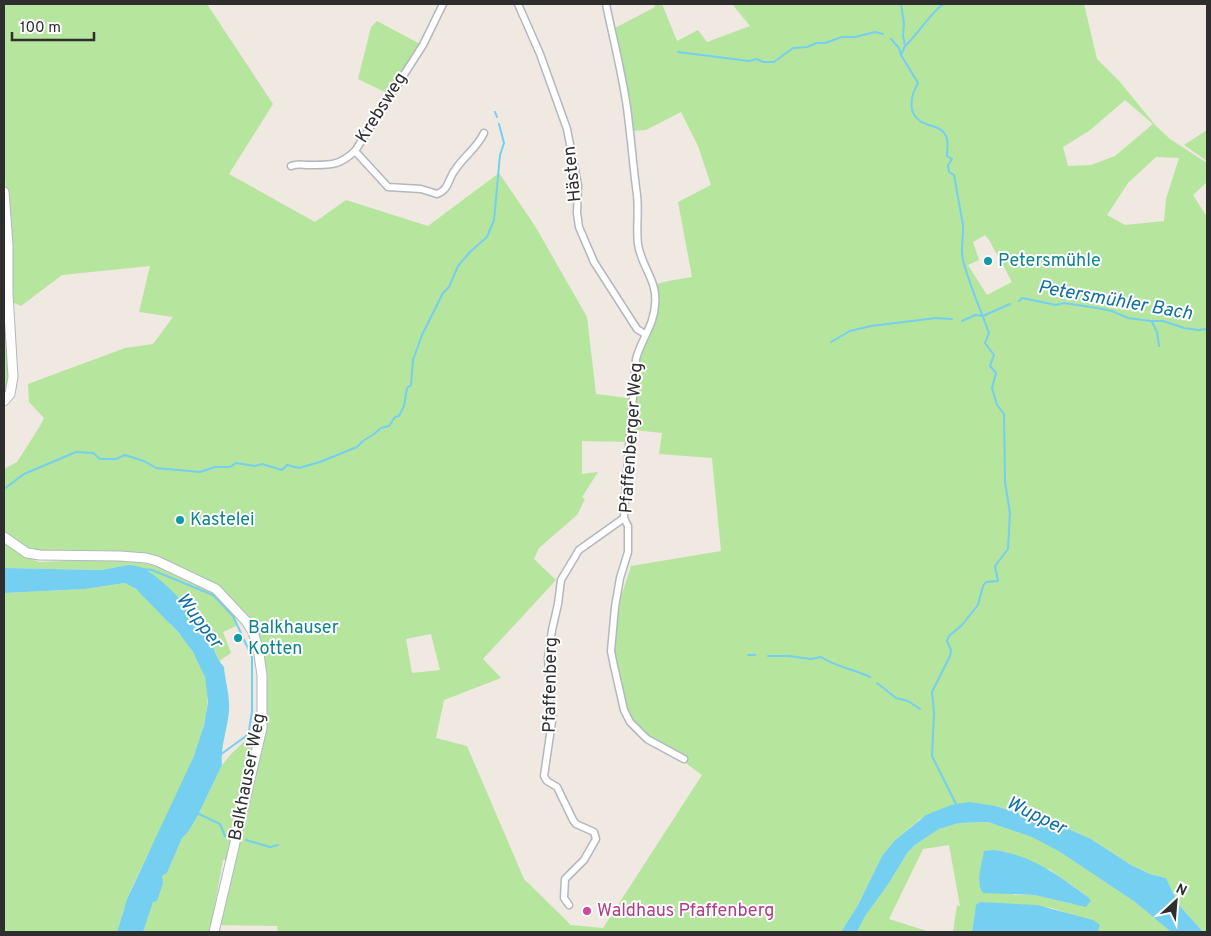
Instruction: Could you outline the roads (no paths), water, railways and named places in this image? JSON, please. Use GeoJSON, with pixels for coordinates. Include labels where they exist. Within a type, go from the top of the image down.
{"type":"FeatureCollection","features":[{"type":"Feature","properties":{"kind":"main road"},"geometry":{"type":"LineString","coordinates":[[4,192],[14,377],[10,394],[4,401]]}},
{"type":"Feature","properties":{"kind":"main road","name":"Balkhauser Weg"},"geometry":{"type":"LineString","coordinates":[[4,537],[27,553],[40,555],[120,556],[157,561],[216,589],[241,614],[253,632],[258,648],[262,675],[262,728],[214,932]]}},
{"type":"Feature","properties":{"kind":"street","name":"Krebsweg"},"geometry":{"type":"LineString","coordinates":[[291,166],[337,164],[355,151],[423,45],[443,4]]}},
{"type":"Feature","properties":{"kind":"street","name":"Hästen"},"geometry":{"type":"LineString","coordinates":[[518,4],[542,60],[567,129],[578,185],[577,213],[579,228],[594,262],[636,327],[645,334]]}},
{"type":"Feature","properties":{"kind":"street","name":"Pfaffenberger Weg"},"geometry":{"type":"LineString","coordinates":[[606,4],[627,107],[638,207],[638,248],[652,278],[655,293],[654,315],[636,359],[624,518],[628,526],[628,552],[618,586],[611,651],[624,710],[630,722],[647,739],[684,759]]}},
{"type":"Feature","properties":{"kind":"street"},"geometry":{"type":"LineString","coordinates":[[355,151],[388,187],[421,189],[436,194],[446,187],[453,171],[475,148],[484,133]]}},
{"type":"Feature","properties":{"kind":"street","name":"Pfaffenberg"},"geometry":{"type":"LineString","coordinates":[[568,905],[564,898],[565,879],[584,860],[596,840],[596,835],[572,820],[557,787],[547,781],[544,776],[552,721],[548,658],[550,644],[561,580],[574,557],[582,547],[624,518]]}},
{"type":"Feature","properties":{"kind":"water"},"geometry":{"type":"Polygon","coordinates":[[[128,565],[140,567],[148,571],[167,586],[201,624],[209,636],[218,659],[224,667],[229,704],[222,751],[222,765],[197,817],[182,838],[167,873],[162,876],[163,883],[157,901],[153,902],[143,932],[117,932],[127,899],[194,756],[204,725],[208,702],[205,677],[193,652],[178,632],[136,589],[125,583],[85,589],[4,593],[4,568],[101,570],[128,565]]]}},
{"type":"Feature","properties":{"kind":"water"},"geometry":{"type":"Polygon","coordinates":[[[969,802],[996,806],[1062,826],[1091,839],[1131,865],[1150,874],[1166,878],[1179,905],[1203,932],[1171,932],[1135,902],[1060,852],[1032,837],[988,822],[959,823],[939,829],[915,845],[908,852],[887,886],[865,916],[857,932],[841,932],[858,905],[882,856],[894,841],[926,815],[951,805],[969,802]]]}},
{"type":"Feature","properties":{"kind":"water"},"geometry":{"type":"Polygon","coordinates":[[[994,850],[1033,861],[1055,874],[1091,901],[1086,907],[1034,895],[983,893],[979,879],[984,851],[994,850]]]}},
{"type":"Feature","properties":{"kind":"water"},"geometry":{"type":"Polygon","coordinates":[[[980,902],[1037,905],[1093,920],[1100,925],[1098,932],[972,932],[976,905],[980,902]]]}},
{"type":"Feature","properties":{"kind":"waterway"},"geometry":{"type":"LineString","coordinates":[[901,4],[905,46],[901,55],[918,83],[912,98],[913,113],[923,123],[944,132],[947,138],[947,156],[952,159],[948,165],[949,172],[954,175],[963,225],[963,260],[971,287],[989,333],[985,343],[994,355],[990,366],[996,373],[992,388],[997,405],[1004,414],[1005,482],[1010,513],[1008,549],[995,566],[998,581],[986,582],[983,586],[978,605],[962,625],[949,636],[947,641],[951,650],[950,656],[932,692],[934,713],[932,756],[956,804]]}},
{"type":"Feature","properties":{"kind":"waterway"},"geometry":{"type":"LineString","coordinates":[[905,46],[943,4]]}},
{"type":"Feature","properties":{"kind":"waterway"},"geometry":{"type":"LineString","coordinates":[[678,52],[749,61],[757,59],[763,62],[774,62],[793,48],[825,43],[842,37],[855,37],[875,32],[883,34]]}},
{"type":"Feature","properties":{"kind":"waterway"},"geometry":{"type":"LineString","coordinates":[[891,39],[899,48],[901,55]]}},
{"type":"Feature","properties":{"kind":"waterway"},"geometry":{"type":"LineString","coordinates":[[495,112],[497,117]]}},
{"type":"Feature","properties":{"kind":"waterway"},"geometry":{"type":"LineString","coordinates":[[4,489],[24,474],[76,452],[93,453],[100,459],[116,459],[125,455],[144,461],[156,468],[200,472],[215,467],[230,467],[236,463],[255,466],[262,464],[282,470],[287,465],[299,468],[320,462],[357,447],[381,428],[389,426],[395,417],[399,416],[404,406],[407,388],[411,385],[413,360],[422,335],[443,293],[449,287],[458,266],[487,237],[494,220],[500,155],[504,143],[499,124]]}},
{"type":"Feature","properties":{"kind":"waterway","name":"Petersmühler Bach"},"geometry":{"type":"LineString","coordinates":[[1019,301],[1022,298],[1056,305],[1064,303],[1112,311],[1128,318],[1163,321],[1184,328],[1198,330],[1207,329]]}},
{"type":"Feature","properties":{"kind":"waterway","name":"Petersmühler Bach"},"geometry":{"type":"LineString","coordinates":[[962,321],[975,315],[983,316],[1010,304]]}},
{"type":"Feature","properties":{"kind":"waterway"},"geometry":{"type":"LineString","coordinates":[[831,342],[850,331],[871,326],[936,318],[952,319]]}},
{"type":"Feature","properties":{"kind":"waterway"},"geometry":{"type":"LineString","coordinates":[[1152,322],[1157,332],[1159,346]]}},
{"type":"Feature","properties":{"kind":"waterway","name":"Wupper"},"geometry":{"type":"LineString","coordinates":[[142,569],[152,570],[213,595],[233,616],[252,657],[252,711],[249,731],[246,736],[220,755]]}},
{"type":"Feature","properties":{"kind":"waterway"},"geometry":{"type":"LineString","coordinates":[[748,655],[755,655]]}},
{"type":"Feature","properties":{"kind":"waterway"},"geometry":{"type":"LineString","coordinates":[[768,656],[811,659],[821,657],[870,677]]}},
{"type":"Feature","properties":{"kind":"waterway"},"geometry":{"type":"LineString","coordinates":[[877,683],[896,698],[908,701],[920,709]]}},
{"type":"Feature","properties":{"kind":"waterway"},"geometry":{"type":"LineString","coordinates":[[197,813],[220,824],[225,836],[228,837]]}},
{"type":"Feature","properties":{"kind":"waterway"},"geometry":{"type":"LineString","coordinates":[[246,840],[270,847],[278,845]]}},
{"type":"Feature","properties":{"kind":"place","name":"Petersmühle"},"geometry":{"type":"Point","coordinates":[988,261]}},
{"type":"Feature","properties":{"kind":"place","name":"Kastelei"},"geometry":{"type":"Point","coordinates":[180,520]}},
{"type":"Feature","properties":{"kind":"place","name":"Balkhauser Kotten"},"geometry":{"type":"Point","coordinates":[238,638]}},
{"type":"Feature","properties":{"kind":"place","name":"Waldhaus Pfaffenberg"},"geometry":{"type":"Point","coordinates":[587,911]}}]}
